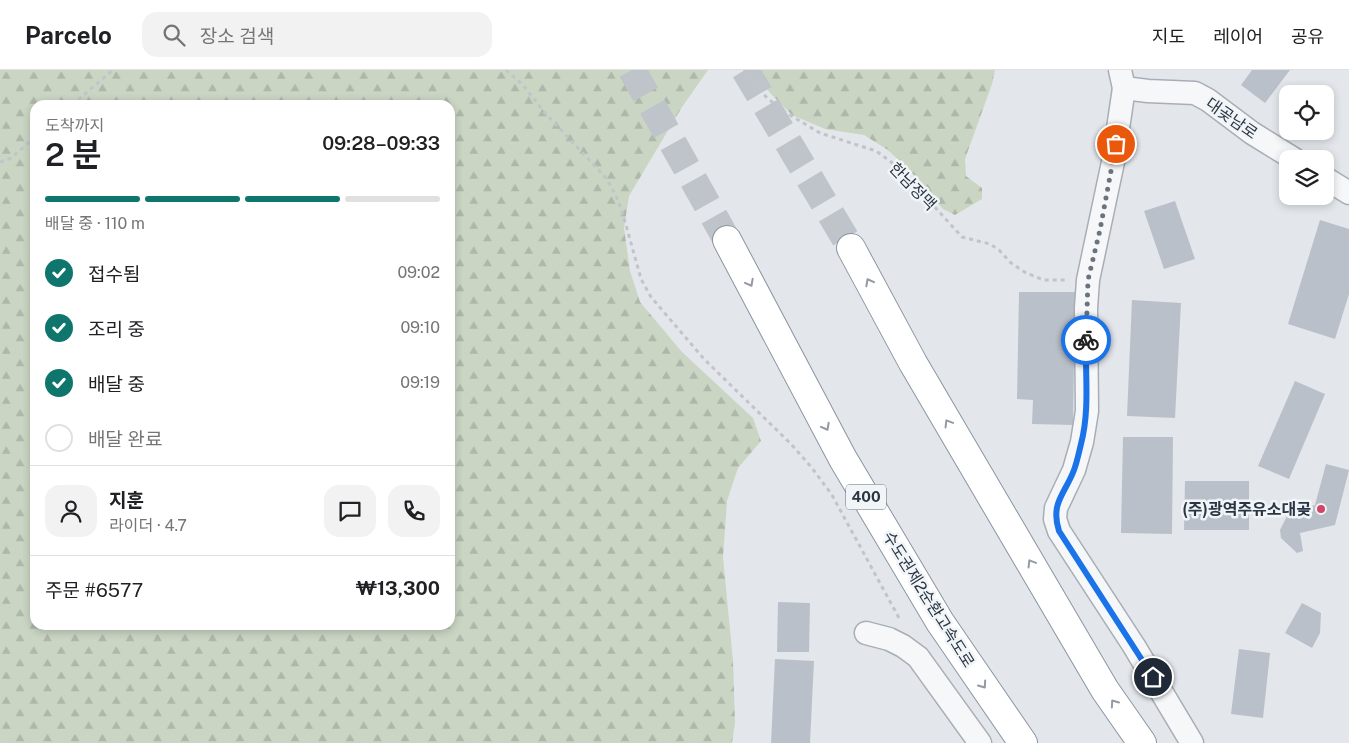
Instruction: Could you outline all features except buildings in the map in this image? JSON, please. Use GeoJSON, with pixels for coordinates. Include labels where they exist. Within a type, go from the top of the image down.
{"type":"FeatureCollection","features":[{"type":"Feature","properties":{"kind":"highway","name":"수도권제2순환고속도로"},"geometry":{"type":"LineString","coordinates":[[727,240],[843,459],[940,622],[1023,743]]}},
{"type":"Feature","properties":{"kind":"highway"},"geometry":{"type":"LineString","coordinates":[[851,248],[913,363],[1100,682],[1142,743]]}},
{"type":"Feature","properties":{"kind":"lane"},"geometry":{"type":"LineString","coordinates":[[1122,79],[1113,162],[1088,280],[1086,333],[1087,412],[1082,442],[1074,470],[1058,503],[1055,519],[1059,531],[1134,646],[1192,743]]}},
{"type":"Feature","properties":{"kind":"lane","name":"대곶남로"},"geometry":{"type":"LineString","coordinates":[[1122,79],[1148,91],[1195,93],[1279,150]]}},
{"type":"Feature","properties":{"kind":"lane"},"geometry":{"type":"LineString","coordinates":[[1334,184],[1349,193]]}},
{"type":"Feature","properties":{"kind":"lane"},"geometry":{"type":"LineString","coordinates":[[866,633],[896,642],[918,657],[980,743]]}},
{"type":"Feature","properties":{"kind":"path"},"geometry":{"type":"LineString","coordinates":[[78,100],[113,70]]}},
{"type":"Feature","properties":{"kind":"path"},"geometry":{"type":"LineString","coordinates":[[506,70],[523,85],[545,113],[607,179],[618,200],[641,279],[656,305],[704,359],[790,444],[812,468],[832,495],[882,585],[918,657]]}},
{"type":"Feature","properties":{"kind":"path","name":"한남정맥"},"geometry":{"type":"LineString","coordinates":[[744,70],[767,98],[785,112],[820,132],[876,151],[890,161],[962,237],[990,244],[999,250],[1010,263],[1026,273],[1044,280],[1088,280]]}},
{"type":"Feature","properties":{"kind":"path"},"geometry":{"type":"LineString","coordinates":[[0,162],[10,158],[30,141]]}},
{"type":"Feature","properties":{"kind":"green space"},"geometry":{"type":"Polygon","coordinates":[[[0,70],[708,70],[682,107],[629,196],[624,228],[630,271],[640,302],[682,352],[753,418],[761,441],[738,468],[727,501],[723,557],[733,661],[735,723],[732,743],[0,743],[0,70]]]}},
{"type":"Feature","properties":{"kind":"green space"},"geometry":{"type":"Polygon","coordinates":[[[751,70],[995,70],[992,84],[965,159],[966,176],[982,188],[982,199],[955,215],[943,209],[914,175],[888,150],[864,135],[825,129],[792,115],[751,70]]]}},
{"type":"Feature","properties":{"kind":"tunnel"},"geometry":{"type":"LineString","coordinates":[[632,70],[727,240]]}},
{"type":"Feature","properties":{"kind":"tunnel"},"geometry":{"type":"LineString","coordinates":[[745,70],[851,248]]}},
{"type":"Feature","properties":{"kind":"way so far"},"geometry":{"type":"LineString","coordinates":[[1086,340],[1088,280],[1100,230],[1116,144]]}},
{"type":"Feature","properties":{"kind":"place","name":"(주)광역주유소대곶"},"geometry":{"type":"Point","coordinates":[1321,509]}},
{"type":"Feature","properties":{"kind":"route"},"geometry":{"type":"LineString","coordinates":[[1086,340],[1087,412],[1082,442],[1074,470],[1056,508],[1055,519],[1059,531],[1153,677]]}}]}
